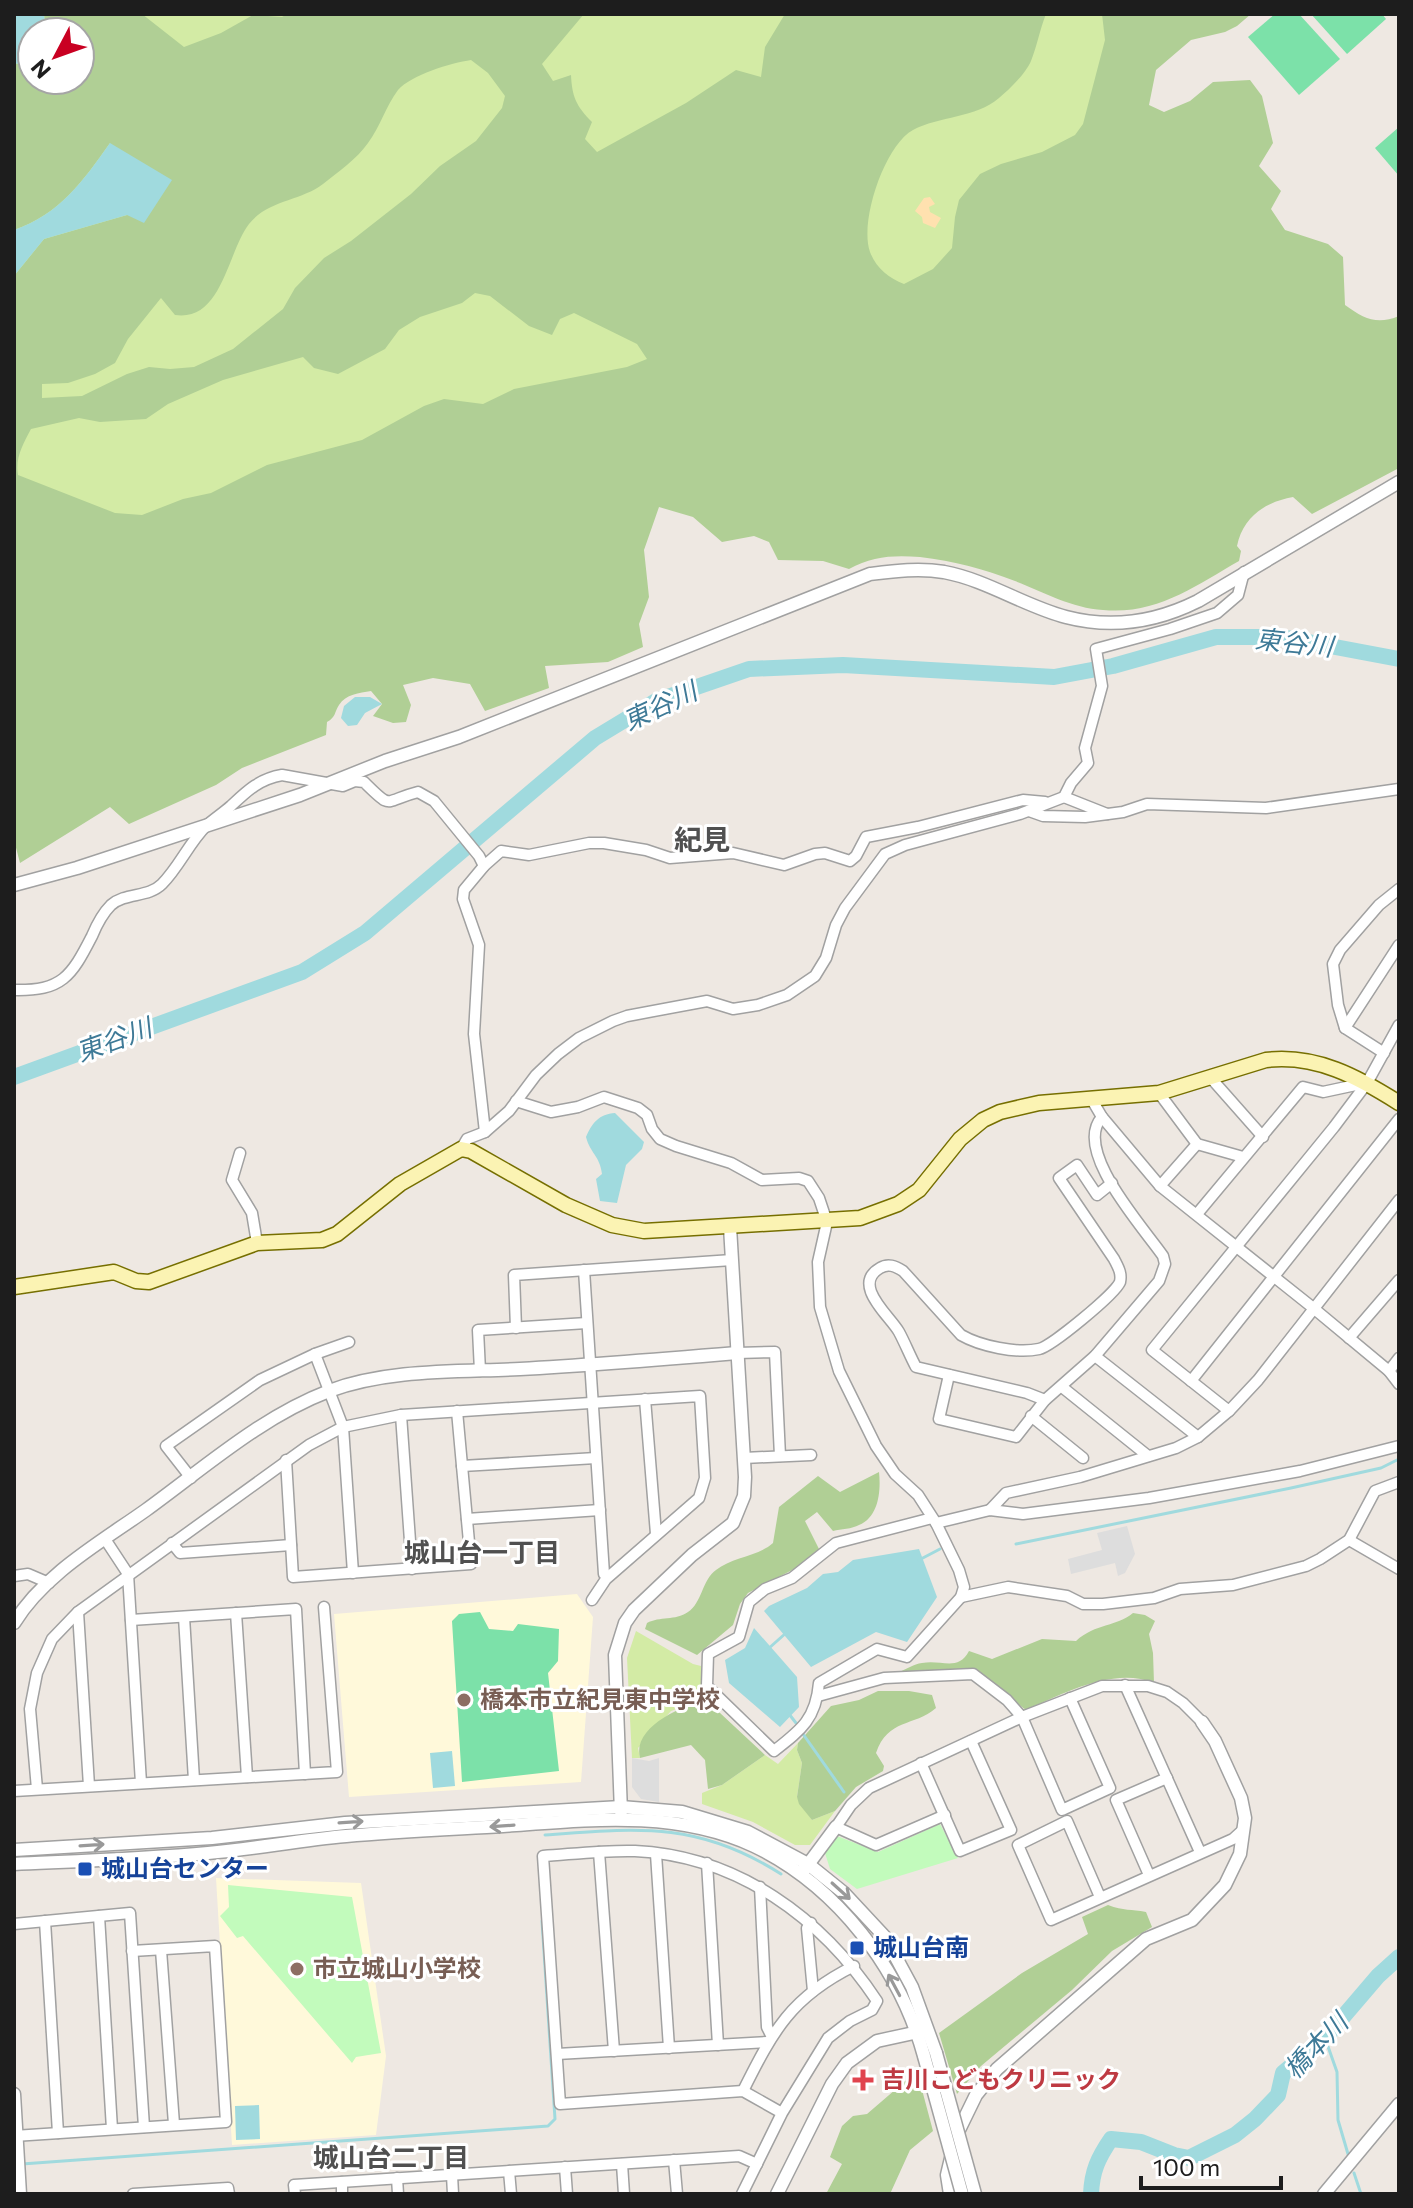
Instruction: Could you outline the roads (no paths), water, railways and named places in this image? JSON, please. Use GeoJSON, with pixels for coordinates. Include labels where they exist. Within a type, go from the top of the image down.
{"type":"FeatureCollection","features":[{"type":"Feature","properties":{"kind":"main road"},"geometry":{"type":"LineString","coordinates":[[14,1287],[114,1272],[136,1281],[149,1282],[257,1243],[322,1240],[337,1234],[400,1184],[461,1149],[471,1151],[566,1205],[612,1225],[644,1231],[730,1227],[860,1218],[898,1204],[919,1190],[960,1139],[983,1120],[1000,1112],[1039,1103],[1159,1093],[1266,1060],[1284,1058],[1327,1065],[1367,1083],[1399,1103]]}},
{"type":"Feature","properties":{"kind":"street"},"geometry":{"type":"LineString","coordinates":[[14,885],[300,795],[385,761],[459,737],[870,574],[902,570],[945,572],[978,581],[1066,617],[1116,622],[1146,621],[1180,610],[1399,482]]}},
{"type":"Feature","properties":{"kind":"street"},"geometry":{"type":"LineString","coordinates":[[1064,797],[1088,763],[1085,748],[1101,683],[1096,649],[1217,613],[1238,595],[1244,572]]}},
{"type":"Feature","properties":{"kind":"street"},"geometry":{"type":"LineString","coordinates":[[14,990],[55,987],[72,970],[110,906],[118,900],[151,893],[161,885],[206,826],[244,792],[272,777],[282,775],[343,786],[355,781],[364,782],[383,802],[394,803],[418,792],[434,801],[482,861]]}},
{"type":"Feature","properties":{"kind":"street"},"geometry":{"type":"LineString","coordinates":[[1029,811],[1043,816],[1085,817],[1123,812],[1147,804],[1266,808],[1399,789]]}},
{"type":"Feature","properties":{"kind":"street"},"geometry":{"type":"LineString","coordinates":[[461,1149],[467,1139],[485,1132],[558,1054],[579,1038],[613,1021],[707,1001],[733,1009],[758,1005],[787,995],[815,976],[826,958],[845,908],[885,854],[905,845],[1029,811],[1064,797],[1107,814]]}},
{"type":"Feature","properties":{"kind":"street"},"geometry":{"type":"LineString","coordinates":[[485,1132],[474,1034],[479,945],[463,899],[464,890],[482,861],[501,851],[529,855],[589,843],[646,850],[670,858],[733,853],[784,865],[825,853],[850,861],[866,837],[1023,800],[1047,803]]}},
{"type":"Feature","properties":{"kind":"street"},"geometry":{"type":"LineString","coordinates":[[1384,1053],[1345,1028],[1338,1005],[1333,964],[1340,950],[1379,905],[1399,889]]}},
{"type":"Feature","properties":{"kind":"street"},"geometry":{"type":"LineString","coordinates":[[1345,1028],[1399,945]]}},
{"type":"Feature","properties":{"kind":"street"},"geometry":{"type":"LineString","coordinates":[[1229,1411],[1152,1350],[1334,1127],[1367,1083],[1399,1025]]}},
{"type":"Feature","properties":{"kind":"street"},"geometry":{"type":"LineString","coordinates":[[1210,1077],[1263,1137]]}},
{"type":"Feature","properties":{"kind":"street"},"geometry":{"type":"LineString","coordinates":[[1197,1214],[1303,1087],[1323,1092],[1367,1083]]}},
{"type":"Feature","properties":{"kind":"street"},"geometry":{"type":"LineString","coordinates":[[1159,1093],[1197,1144],[1243,1157]]}},
{"type":"Feature","properties":{"kind":"street"},"geometry":{"type":"LineString","coordinates":[[516,1101],[551,1112],[578,1107],[604,1097],[638,1108],[647,1115],[660,1139],[731,1163],[762,1180],[799,1178],[808,1181],[819,1198],[827,1222],[818,1262],[820,1307],[839,1371],[876,1446],[895,1474],[918,1495],[934,1520],[964,1587],[961,1597],[907,1657],[877,1649],[819,1683],[818,1696],[809,1720],[774,1751],[707,1686],[708,1654],[739,1637],[749,1602],[765,1589],[792,1578],[836,1543],[934,1520],[990,1510],[1023,1514],[1149,1498],[1300,1471],[1399,1446]]}},
{"type":"Feature","properties":{"kind":"street"},"geometry":{"type":"LineString","coordinates":[[1092,1100],[1102,1117],[1160,1186],[1312,1307],[1389,1371],[1399,1384]]}},
{"type":"Feature","properties":{"kind":"street"},"geometry":{"type":"LineString","coordinates":[[949,1375],[939,1419],[1016,1437],[1045,1400],[1095,1356],[1159,1281],[1165,1264],[1163,1256],[1098,1161],[1095,1125],[1102,1117]]}},
{"type":"Feature","properties":{"kind":"street"},"geometry":{"type":"LineString","coordinates":[[1191,1381],[1399,1119]]}},
{"type":"Feature","properties":{"kind":"street"},"geometry":{"type":"LineString","coordinates":[[1160,1186],[1197,1144]]}},
{"type":"Feature","properties":{"kind":"street"},"geometry":{"type":"LineString","coordinates":[[240,1153],[232,1180],[252,1213],[257,1243]]}},
{"type":"Feature","properties":{"kind":"street"},"geometry":{"type":"LineString","coordinates":[[1045,1400],[916,1367],[898,1331],[870,1292],[869,1283],[875,1271],[889,1265],[903,1271],[961,1335],[970,1340],[1024,1350],[1048,1346],[1116,1288],[1121,1272],[1059,1178],[1077,1165],[1097,1195],[1112,1183]]}},
{"type":"Feature","properties":{"kind":"street"},"geometry":{"type":"LineString","coordinates":[[990,1510],[1006,1493],[1080,1477],[1176,1448],[1198,1437],[1229,1411],[1258,1380],[1312,1307],[1399,1200]]}},
{"type":"Feature","properties":{"kind":"street"},"geometry":{"type":"LineString","coordinates":[[621,1812],[615,1655],[625,1623],[634,1610],[692,1555],[733,1523],[744,1496],[730,1227]]}},
{"type":"Feature","properties":{"kind":"street"},"geometry":{"type":"LineString","coordinates":[[516,1328],[514,1275],[732,1260]]}},
{"type":"Feature","properties":{"kind":"street"},"geometry":{"type":"LineString","coordinates":[[584,1270],[604,1574]]}},
{"type":"Feature","properties":{"kind":"street"},"geometry":{"type":"LineString","coordinates":[[1349,1338],[1399,1280]]}},
{"type":"Feature","properties":{"kind":"street"},"geometry":{"type":"LineString","coordinates":[[480,1371],[478,1330],[587,1323]]}},
{"type":"Feature","properties":{"kind":"street"},"geometry":{"type":"LineString","coordinates":[[191,1478],[166,1446],[260,1380],[349,1342]]}},
{"type":"Feature","properties":{"kind":"street"},"geometry":{"type":"LineString","coordinates":[[14,1623],[38,1592],[105,1539],[290,1409],[329,1391],[394,1376],[775,1352],[780,1456]]}},
{"type":"Feature","properties":{"kind":"street"},"geometry":{"type":"LineString","coordinates":[[315,1354],[343,1427],[353,1573]]}},
{"type":"Feature","properties":{"kind":"street"},"geometry":{"type":"LineString","coordinates":[[1095,1356],[1198,1437]]}},
{"type":"Feature","properties":{"kind":"street"},"geometry":{"type":"LineString","coordinates":[[1389,1371],[1399,1358]]}},
{"type":"Feature","properties":{"kind":"street"},"geometry":{"type":"LineString","coordinates":[[1062,1387],[1148,1456]]}},
{"type":"Feature","properties":{"kind":"street"},"geometry":{"type":"LineString","coordinates":[[37,1789],[30,1709],[37,1673],[52,1639],[78,1612],[128,1574],[286,1460],[343,1427],[401,1415],[700,1396],[705,1478],[699,1498],[606,1579],[592,1600]]}},
{"type":"Feature","properties":{"kind":"street"},"geometry":{"type":"LineString","coordinates":[[645,1399],[656,1534]]}},
{"type":"Feature","properties":{"kind":"street"},"geometry":{"type":"LineString","coordinates":[[286,1460],[293,1577],[471,1564],[457,1411]]}},
{"type":"Feature","properties":{"kind":"street"},"geometry":{"type":"LineString","coordinates":[[401,1415],[412,1569]]}},
{"type":"Feature","properties":{"kind":"street"},"geometry":{"type":"LineString","coordinates":[[1031,1416],[1083,1458]]}},
{"type":"Feature","properties":{"kind":"street"},"geometry":{"type":"LineString","coordinates":[[744,1458],[811,1455]]}},
{"type":"Feature","properties":{"kind":"street"},"geometry":{"type":"LineString","coordinates":[[462,1466],[596,1458]]}},
{"type":"Feature","properties":{"kind":"street"},"geometry":{"type":"LineString","coordinates":[[961,1597],[1008,1587],[1067,1596],[1083,1604],[1127,1603],[1180,1589],[1233,1585],[1306,1566],[1349,1540],[1375,1491],[1399,1482]]}},
{"type":"Feature","properties":{"kind":"street"},"geometry":{"type":"LineString","coordinates":[[467,1519],[600,1510]]}},
{"type":"Feature","properties":{"kind":"street"},"geometry":{"type":"LineString","coordinates":[[105,1539],[128,1574],[141,1783]]}},
{"type":"Feature","properties":{"kind":"street"},"geometry":{"type":"LineString","coordinates":[[1349,1540],[1399,1569]]}},
{"type":"Feature","properties":{"kind":"street"},"geometry":{"type":"LineString","coordinates":[[172,1543],[180,1553],[291,1545]]}},
{"type":"Feature","properties":{"kind":"street"},"geometry":{"type":"LineString","coordinates":[[14,1576],[28,1574],[49,1583]]}},
{"type":"Feature","properties":{"kind":"street"},"geometry":{"type":"LineString","coordinates":[[14,1791],[337,1772],[324,1607]]}},
{"type":"Feature","properties":{"kind":"street"},"geometry":{"type":"LineString","coordinates":[[131,1620],[296,1609],[305,1774]]}},
{"type":"Feature","properties":{"kind":"street"},"geometry":{"type":"LineString","coordinates":[[78,1612],[89,1786]]}},
{"type":"Feature","properties":{"kind":"street"},"geometry":{"type":"LineString","coordinates":[[236,1613],[247,1777]]}},
{"type":"Feature","properties":{"kind":"street"},"geometry":{"type":"LineString","coordinates":[[184,1617],[194,1780]]}},
{"type":"Feature","properties":{"kind":"street"},"geometry":{"type":"LineString","coordinates":[[818,1696],[884,1678],[973,1674],[1007,1700],[1022,1717],[1062,1810],[1110,1788],[1070,1698]]}},
{"type":"Feature","properties":{"kind":"street"},"geometry":{"type":"LineString","coordinates":[[1125,1685],[1200,1852]]}},
{"type":"Feature","properties":{"kind":"street"},"geometry":{"type":"LineString","coordinates":[[804,1870],[851,1805],[869,1788],[1022,1717],[1102,1686],[1148,1686],[1167,1692],[1183,1703],[1215,1741],[1241,1798],[1244,1829],[1240,1854],[1225,1885],[1192,1920],[1146,1939],[997,2069],[976,2095],[954,2141],[947,2175],[950,2194]]}},
{"type":"Feature","properties":{"kind":"street"},"geometry":{"type":"LineString","coordinates":[[921,1763],[960,1851],[1011,1830],[971,1741]]}},
{"type":"Feature","properties":{"kind":"street"},"geometry":{"type":"LineString","coordinates":[[1149,1875],[1116,1800],[1167,1778]]}},
{"type":"Feature","properties":{"kind":"street"},"geometry":{"type":"LineString","coordinates":[[14,1864],[208,1853],[347,1836],[621,1812]]}},
{"type":"Feature","properties":{"kind":"street"},"geometry":{"type":"LineString","coordinates":[[14,1850],[212,1838],[345,1823],[621,1812],[712,1831],[804,1870],[873,1948],[923,2031],[975,2194]]}},
{"type":"Feature","properties":{"kind":"street"},"geometry":{"type":"LineString","coordinates":[[836,1827],[876,1845],[945,1815]]}},
{"type":"Feature","properties":{"kind":"street"},"geometry":{"type":"LineString","coordinates":[[1100,1897],[1067,1821],[1018,1845],[1051,1920],[1233,1839],[1244,1829]]}},
{"type":"Feature","properties":{"kind":"street"},"geometry":{"type":"LineString","coordinates":[[742,2194],[782,2113],[828,2038],[850,2021],[872,2010],[877,2001],[854,1966],[811,1923],[760,1887],[707,1863],[636,1851],[543,1856],[560,2104],[743,2091],[782,2113]]}},
{"type":"Feature","properties":{"kind":"street"},"geometry":{"type":"LineString","coordinates":[[599,1852],[614,2051]]}},
{"type":"Feature","properties":{"kind":"street"},"geometry":{"type":"LineString","coordinates":[[656,1854],[669,2048]]}},
{"type":"Feature","properties":{"kind":"street"},"geometry":{"type":"LineString","coordinates":[[707,1863],[718,2045]]}},
{"type":"Feature","properties":{"kind":"street"},"geometry":{"type":"LineString","coordinates":[[760,1887],[769,2039]]}},
{"type":"Feature","properties":{"kind":"street"},"geometry":{"type":"LineString","coordinates":[[14,1924],[130,1913],[144,2127]]}},
{"type":"Feature","properties":{"kind":"street"},"geometry":{"type":"LineString","coordinates":[[99,1916],[112,2129]]}},
{"type":"Feature","properties":{"kind":"street"},"geometry":{"type":"LineString","coordinates":[[45,1921],[58,2133]]}},
{"type":"Feature","properties":{"kind":"street"},"geometry":{"type":"LineString","coordinates":[[811,1923],[807,1928],[813,1991]]}},
{"type":"Feature","properties":{"kind":"street"},"geometry":{"type":"LineString","coordinates":[[15,2136],[226,2122],[215,1946],[132,1951]]}},
{"type":"Feature","properties":{"kind":"street"},"geometry":{"type":"LineString","coordinates":[[161,1950],[174,2124]]}},
{"type":"Feature","properties":{"kind":"street"},"geometry":{"type":"LineString","coordinates":[[743,2091],[769,2039],[802,1999],[825,1980],[854,1966]]}},
{"type":"Feature","properties":{"kind":"street"},"geometry":{"type":"LineString","coordinates":[[777,2194],[832,2084],[847,2063],[877,2041],[923,2031]]}},
{"type":"Feature","properties":{"kind":"street"},"geometry":{"type":"LineString","coordinates":[[557,2054],[769,2039]]}},
{"type":"Feature","properties":{"kind":"street"},"geometry":{"type":"LineString","coordinates":[[930,2054],[962,2194]]}},
{"type":"Feature","properties":{"kind":"street"},"geometry":{"type":"LineString","coordinates":[[14,2094],[20,2194]]}},
{"type":"Feature","properties":{"kind":"street"},"geometry":{"type":"LineString","coordinates":[[1324,2194],[1399,2104]]}},
{"type":"Feature","properties":{"kind":"street"},"geometry":{"type":"LineString","coordinates":[[295,2194],[294,2185],[565,2167],[739,2156],[757,2164]]}},
{"type":"Feature","properties":{"kind":"street"},"geometry":{"type":"LineString","coordinates":[[674,2160],[677,2194]]}},
{"type":"Feature","properties":{"kind":"street"},"geometry":{"type":"LineString","coordinates":[[622,2164],[624,2194]]}},
{"type":"Feature","properties":{"kind":"street"},"geometry":{"type":"LineString","coordinates":[[565,2167],[567,2194]]}},
{"type":"Feature","properties":{"kind":"street"},"geometry":{"type":"LineString","coordinates":[[509,2171],[511,2194]]}},
{"type":"Feature","properties":{"kind":"street"},"geometry":{"type":"LineString","coordinates":[[452,2175],[453,2194]]}},
{"type":"Feature","properties":{"kind":"street"},"geometry":{"type":"LineString","coordinates":[[397,2178],[398,2194]]}},
{"type":"Feature","properties":{"kind":"street"},"geometry":{"type":"LineString","coordinates":[[342,2182],[342,2194]]}},
{"type":"Feature","properties":{"kind":"street"},"geometry":{"type":"LineString","coordinates":[[133,2194],[228,2188],[229,2194]]}},
{"type":"Feature","properties":{"kind":"water"},"geometry":{"type":"Polygon","coordinates":[[[14,14],[44,14],[16,16],[14,64],[14,14]]]}},
{"type":"Feature","properties":{"kind":"water"},"geometry":{"type":"Polygon","coordinates":[[[110,143],[172,180],[144,223],[127,215],[44,239],[14,276],[14,230],[45,215],[69,195],[110,143]]]}},
{"type":"Feature","properties":{"kind":"water"},"geometry":{"type":"Polygon","coordinates":[[[355,697],[370,697],[382,704],[365,713],[357,725],[348,726],[341,718],[344,706],[355,697]]]}},
{"type":"Feature","properties":{"kind":"water"},"geometry":{"type":"Polygon","coordinates":[[[615,1113],[644,1142],[642,1149],[626,1165],[617,1203],[600,1201],[596,1179],[602,1174],[601,1168],[586,1137],[597,1120],[615,1113]]]}},
{"type":"Feature","properties":{"kind":"water"},"geometry":{"type":"Polygon","coordinates":[[[919,1549],[937,1597],[907,1642],[876,1632],[811,1667],[764,1611],[807,1588],[823,1574],[838,1572],[853,1560],[919,1549]]]}},
{"type":"Feature","properties":{"kind":"water"},"geometry":{"type":"Polygon","coordinates":[[[754,1628],[797,1677],[799,1707],[780,1727],[729,1683],[725,1660],[745,1648],[754,1628]]]}},
{"type":"Feature","properties":{"kind":"water"},"geometry":{"type":"Polygon","coordinates":[[[452,1751],[455,1786],[433,1788],[430,1753],[452,1751]]]}},
{"type":"Feature","properties":{"kind":"water"},"geometry":{"type":"Polygon","coordinates":[[[259,2105],[260,2139],[236,2140],[235,2106],[259,2105]]]}},
{"type":"Feature","properties":{"kind":"waterway","name":"東谷川"},"geometry":{"type":"LineString","coordinates":[[14,1077],[302,972],[365,933],[595,738],[656,701],[749,669],[843,665],[1054,677],[1113,666],[1216,637],[1282,637],[1399,659]]}},
{"type":"Feature","properties":{"kind":"waterway"},"geometry":{"type":"LineString","coordinates":[[1016,1544],[1291,1488],[1381,1468],[1399,1459]]}},
{"type":"Feature","properties":{"kind":"waterway"},"geometry":{"type":"LineString","coordinates":[[919,1560],[940,1549]]}},
{"type":"Feature","properties":{"kind":"waterway"},"geometry":{"type":"LineString","coordinates":[[768,1649],[786,1633]]}},
{"type":"Feature","properties":{"kind":"waterway"},"geometry":{"type":"LineString","coordinates":[[789,1714],[796,1723]]}},
{"type":"Feature","properties":{"kind":"waterway"},"geometry":{"type":"LineString","coordinates":[[803,1734],[844,1792]]}},
{"type":"Feature","properties":{"kind":"waterway"},"geometry":{"type":"LineString","coordinates":[[545,1835],[639,1830],[667,1832],[722,1845],[781,1874]]}},
{"type":"Feature","properties":{"kind":"waterway"},"geometry":{"type":"LineString","coordinates":[[22,2164],[548,2126],[555,2119],[542,1921]]}},
{"type":"Feature","properties":{"kind":"waterway","name":"橋本川"},"geometry":{"type":"LineString","coordinates":[[1091,2194],[1096,2165],[1111,2139],[1141,2142],[1189,2158],[1235,2135],[1278,2095],[1283,2073],[1325,2038],[1378,1976],[1399,1957]]}},
{"type":"Feature","properties":{"kind":"waterway"},"geometry":{"type":"LineString","coordinates":[[1325,2038],[1337,2072],[1338,2120],[1348,2154]]}},
{"type":"Feature","properties":{"kind":"waterway"},"geometry":{"type":"LineString","coordinates":[[1354,2173],[1361,2194]]}},
{"type":"Feature","properties":{"kind":"place","name":"橋本市立紀見東中学校"},"geometry":{"type":"Point","coordinates":[464,1700]}},
{"type":"Feature","properties":{"kind":"place","name":"城山台センター"},"geometry":{"type":"Point","coordinates":[85,1869]}},
{"type":"Feature","properties":{"kind":"place","name":"城山台南"},"geometry":{"type":"Point","coordinates":[857,1948]}},
{"type":"Feature","properties":{"kind":"place","name":"市立城山小学校"},"geometry":{"type":"Point","coordinates":[297,1969]}},
{"type":"Feature","properties":{"kind":"place","name":"吉川こどもクリニック"},"geometry":{"type":"Point","coordinates":[863,2080]}},
{"type":"Feature","properties":{"kind":"district","name":"紀見"},"geometry":{"type":"Point","coordinates":[702,840]}},
{"type":"Feature","properties":{"kind":"district","name":"城山台一丁目"},"geometry":{"type":"Point","coordinates":[482,1553]}},
{"type":"Feature","properties":{"kind":"district","name":"城山台二丁目"},"geometry":{"type":"Point","coordinates":[391,2158]}}]}
